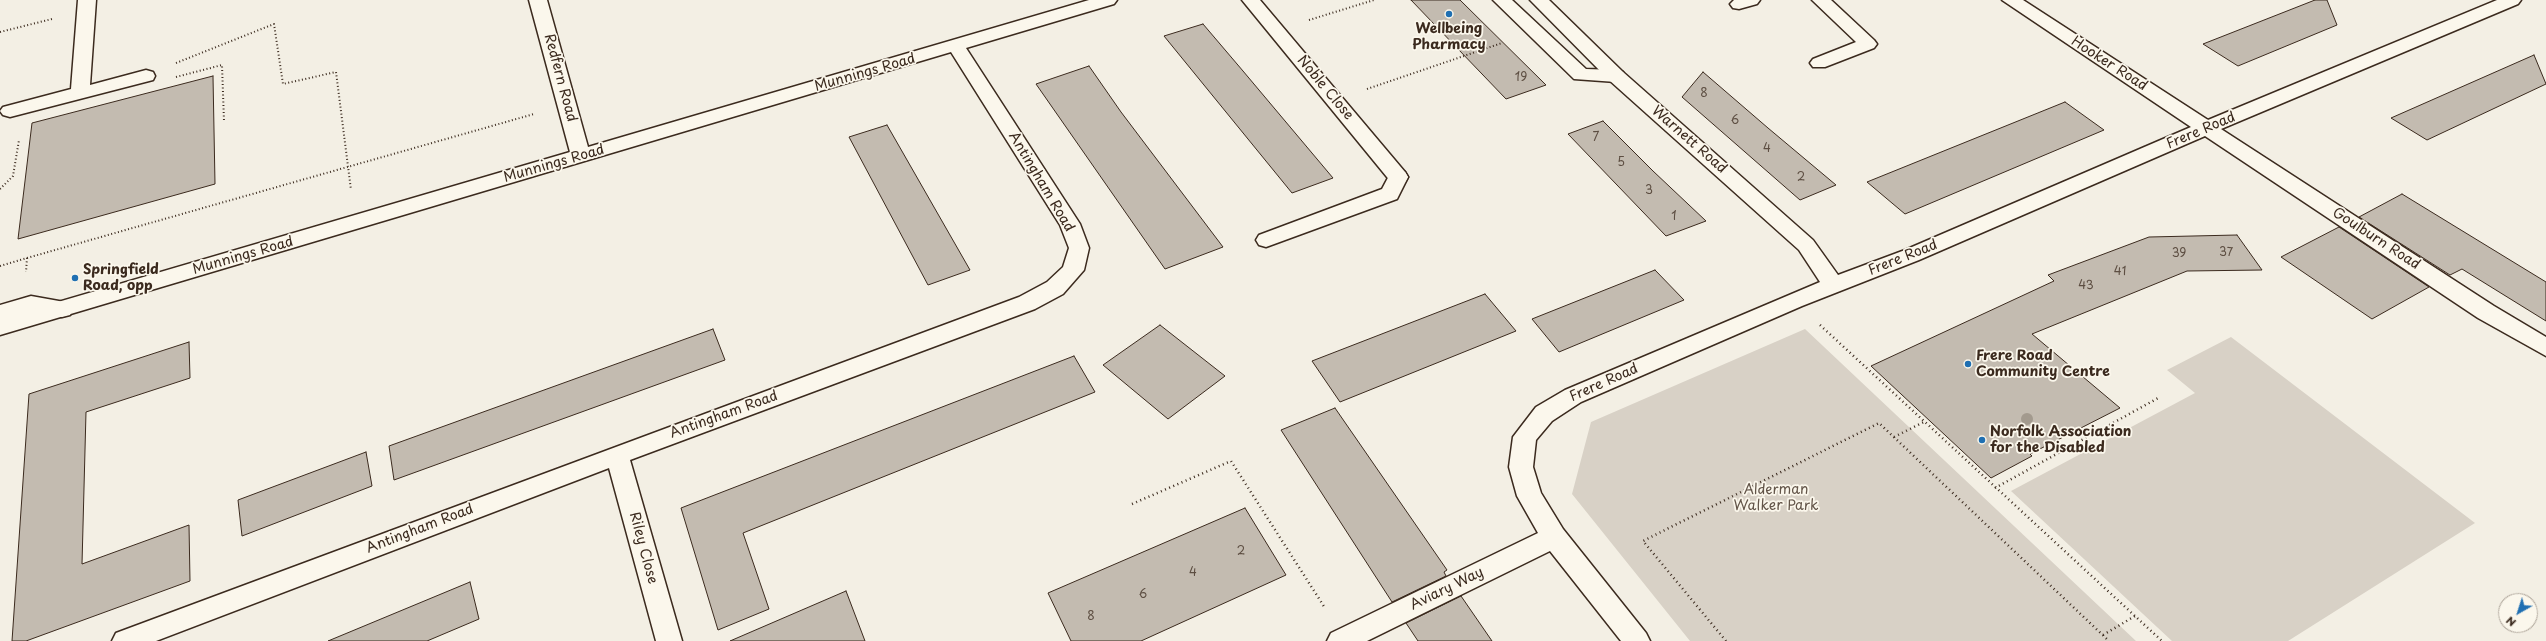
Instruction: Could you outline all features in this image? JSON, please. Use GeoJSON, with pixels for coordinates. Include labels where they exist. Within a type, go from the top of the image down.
{"type":"FeatureCollection","features":[{"type":"Feature","properties":{"kind":"street","name":"Redfern Road"},"geometry":{"type":"LineString","coordinates":[[538,0],[581,156]]}},
{"type":"Feature","properties":{"kind":"street","name":"Munnings Road"},"geometry":{"type":"LineString","coordinates":[[0,327],[1108,0]]}},
{"type":"Feature","properties":{"kind":"street","name":"Noble Close"},"geometry":{"type":"LineString","coordinates":[[1251,0],[1398,177],[1390,194],[1266,240]]}},
{"type":"Feature","properties":{"kind":"street"},"geometry":{"type":"LineString","coordinates":[[1502,0],[1581,75],[1616,76]]}},
{"type":"Feature","properties":{"kind":"street","name":"Warnett Road"},"geometry":{"type":"LineString","coordinates":[[1539,0],[1616,76],[1806,245],[1834,285]]}},
{"type":"Feature","properties":{"kind":"street"},"geometry":{"type":"LineString","coordinates":[[1819,63],[1868,44],[1821,0]]}},
{"type":"Feature","properties":{"kind":"street","name":"Hooker Road"},"geometry":{"type":"LineString","coordinates":[[2010,0],[2207,128]]}},
{"type":"Feature","properties":{"kind":"street","name":"Frere Road"},"geometry":{"type":"LineString","coordinates":[[1637,641],[1554,537],[1529,496],[1522,467],[1525,437],[1544,414],[1573,396],[1794,300],[2015,212],[2207,128],[2512,0]]}},
{"type":"Feature","properties":{"kind":"street"},"geometry":{"type":"LineString","coordinates":[[80,92],[86,5]]}},
{"type":"Feature","properties":{"kind":"street","name":"Antingham Road"},"geometry":{"type":"LineString","coordinates":[[125,641],[617,455],[1027,303],[1055,288],[1073,270],[1079,248],[1070,224],[956,46]]}},
{"type":"Feature","properties":{"kind":"street"},"geometry":{"type":"LineString","coordinates":[[5,112],[146,76]]}},
{"type":"Feature","properties":{"kind":"street","name":"Goulburn Road"},"geometry":{"type":"LineString","coordinates":[[2207,128],[2486,312],[2546,348]]}},
{"type":"Feature","properties":{"kind":"street"},"geometry":{"type":"LineString","coordinates":[[0,313],[31,304],[62,309]]}},
{"type":"Feature","properties":{"kind":"street","name":"Riley Close"},"geometry":{"type":"LineString","coordinates":[[617,455],[669,641]]}},
{"type":"Feature","properties":{"kind":"street","name":"Aviary Way"},"geometry":{"type":"LineString","coordinates":[[1342,640],[1554,537]]}},
{"type":"Feature","properties":{"kind":"path"},"geometry":{"type":"LineString","coordinates":[[1276,30],[1374,0]]}},
{"type":"Feature","properties":{"kind":"path"},"geometry":{"type":"LineString","coordinates":[[0,32],[86,5]]}},
{"type":"Feature","properties":{"kind":"path"},"geometry":{"type":"LineString","coordinates":[[146,76],[274,24],[283,84],[336,72],[355,222]]}},
{"type":"Feature","properties":{"kind":"path"},"geometry":{"type":"LineString","coordinates":[[1335,100],[1535,32]]}},
{"type":"Feature","properties":{"kind":"path"},"geometry":{"type":"LineString","coordinates":[[27,258],[566,104]]}},
{"type":"Feature","properties":{"kind":"path"},"geometry":{"type":"LineString","coordinates":[[1794,300],[1995,488],[2162,641]]}},
{"type":"Feature","properties":{"kind":"path"},"geometry":{"type":"LineString","coordinates":[[1995,488],[2160,397]]}},
{"type":"Feature","properties":{"kind":"path"},"geometry":{"type":"LineString","coordinates":[[1894,437],[1924,422]]}},
{"type":"Feature","properties":{"kind":"path"},"geometry":{"type":"LineString","coordinates":[[1726,641],[1643,542],[1879,424],[2109,641]]}},
{"type":"Feature","properties":{"kind":"path"},"geometry":{"type":"LineString","coordinates":[[1132,504],[1231,461],[1342,640]]}},
{"type":"Feature","properties":{"kind":"path"},"geometry":{"type":"LineString","coordinates":[[2103,635],[2135,616]]}},
{"type":"Feature","properties":{"kind":"green space","name":"Alderman Walker Park"},"geometry":{"type":"Polygon","coordinates":[[[1805,329],[2136,641],[1690,641],[1572,494],[1591,422],[1805,329]]]}},
{"type":"Feature","properties":{"kind":"green space"},"geometry":{"type":"Polygon","coordinates":[[[2231,337],[2475,523],[2288,641],[2172,641],[2011,491],[2195,393],[2167,370],[2231,337]]]}},
{"type":"Feature","properties":{"kind":"building"},"geometry":{"type":"Polygon","coordinates":[[[1411,0],[1460,0],[1546,85],[1506,99],[1411,0]]]}},
{"type":"Feature","properties":{"kind":"building"},"geometry":{"type":"Polygon","coordinates":[[[2315,0],[2327,0],[2337,25],[2238,66],[2203,44],[2315,0]]]}},
{"type":"Feature","properties":{"kind":"building"},"geometry":{"type":"Polygon","coordinates":[[[1203,24],[1333,178],[1292,193],[1164,36],[1203,24]]]}},
{"type":"Feature","properties":{"kind":"building"},"geometry":{"type":"Polygon","coordinates":[[[2534,55],[2546,84],[2427,140],[2391,118],[2534,55]]]}},
{"type":"Feature","properties":{"kind":"building"},"geometry":{"type":"Polygon","coordinates":[[[1089,66],[1121,112],[1223,247],[1165,269],[1036,84],[1089,66]]]}},
{"type":"Feature","properties":{"kind":"building"},"geometry":{"type":"Polygon","coordinates":[[[1703,72],[1836,185],[1800,200],[1682,97],[1703,72]]]}},
{"type":"Feature","properties":{"kind":"building"},"geometry":{"type":"Polygon","coordinates":[[[213,76],[215,184],[18,239],[32,123],[213,76]]]}},
{"type":"Feature","properties":{"kind":"building"},"geometry":{"type":"Polygon","coordinates":[[[2065,102],[2104,130],[1905,214],[1867,182],[2065,102]]]}},
{"type":"Feature","properties":{"kind":"building"},"geometry":{"type":"Polygon","coordinates":[[[1603,121],[1706,221],[1666,236],[1568,134],[1603,121]]]}},
{"type":"Feature","properties":{"kind":"building"},"geometry":{"type":"Polygon","coordinates":[[[887,125],[970,270],[928,285],[849,137],[887,125]]]}},
{"type":"Feature","properties":{"kind":"building"},"geometry":{"type":"Polygon","coordinates":[[[2402,194],[2546,282],[2546,321],[2462,269],[2450,275],[2359,217],[2402,194]]]}},
{"type":"Feature","properties":{"kind":"building"},"geometry":{"type":"Polygon","coordinates":[[[2339,227],[2429,287],[2372,319],[2281,257],[2339,227]]]}},
{"type":"Feature","properties":{"kind":"building"},"geometry":{"type":"Polygon","coordinates":[[[2237,235],[2262,270],[2187,271],[2032,334],[2120,408],[2030,454],[2032,456],[1991,478],[1871,366],[2054,281],[2048,275],[2149,237],[2237,235]]]}},
{"type":"Feature","properties":{"kind":"building"},"geometry":{"type":"Polygon","coordinates":[[[1655,270],[1684,300],[1559,352],[1532,319],[1655,270]]]}},
{"type":"Feature","properties":{"kind":"building"},"geometry":{"type":"Polygon","coordinates":[[[1485,294],[1516,331],[1340,402],[1312,361],[1485,294]]]}},
{"type":"Feature","properties":{"kind":"building"},"geometry":{"type":"Polygon","coordinates":[[[1160,325],[1225,376],[1168,419],[1103,365],[1160,325]]]}},
{"type":"Feature","properties":{"kind":"building"},"geometry":{"type":"Polygon","coordinates":[[[713,329],[725,360],[394,480],[389,446],[713,329]]]}},
{"type":"Feature","properties":{"kind":"building"},"geometry":{"type":"Polygon","coordinates":[[[189,342],[190,378],[86,412],[82,564],[189,525],[190,581],[26,641],[12,641],[29,394],[189,342]]]}},
{"type":"Feature","properties":{"kind":"building"},"geometry":{"type":"Polygon","coordinates":[[[1074,356],[1095,392],[743,533],[769,609],[718,630],[681,508],[1074,356]]]}},
{"type":"Feature","properties":{"kind":"building"},"geometry":{"type":"Polygon","coordinates":[[[1335,408],[1447,570],[1444,572],[1446,576],[1392,602],[1281,430],[1335,408]]]}},
{"type":"Feature","properties":{"kind":"building"},"geometry":{"type":"Polygon","coordinates":[[[366,452],[372,486],[242,536],[238,500],[366,452]]]}},
{"type":"Feature","properties":{"kind":"building"},"geometry":{"type":"Polygon","coordinates":[[[1245,508],[1286,575],[1141,641],[1071,641],[1048,593],[1245,508]]]}},
{"type":"Feature","properties":{"kind":"building"},"geometry":{"type":"Polygon","coordinates":[[[470,582],[479,619],[427,641],[328,641],[470,582]]]}},
{"type":"Feature","properties":{"kind":"building"},"geometry":{"type":"Polygon","coordinates":[[[846,591],[865,641],[730,641],[846,591]]]}},
{"type":"Feature","properties":{"kind":"building"},"geometry":{"type":"Polygon","coordinates":[[[1461,596],[1492,641],[1418,641],[1406,623],[1461,596]]]}},
{"type":"Feature","properties":{"kind":"place","name":"Wellbeing Pharmacy"},"geometry":{"type":"Point","coordinates":[1449,14]}},
{"type":"Feature","properties":{"kind":"place","name":"Springfield Road, opp"},"geometry":{"type":"Point","coordinates":[75,278]}},
{"type":"Feature","properties":{"kind":"place","name":"Frere Road Community Centre"},"geometry":{"type":"Point","coordinates":[1968,364]}},
{"type":"Feature","properties":{"kind":"place","name":"Norfolk Association for the Disabled"},"geometry":{"type":"Point","coordinates":[1982,440]}}]}
